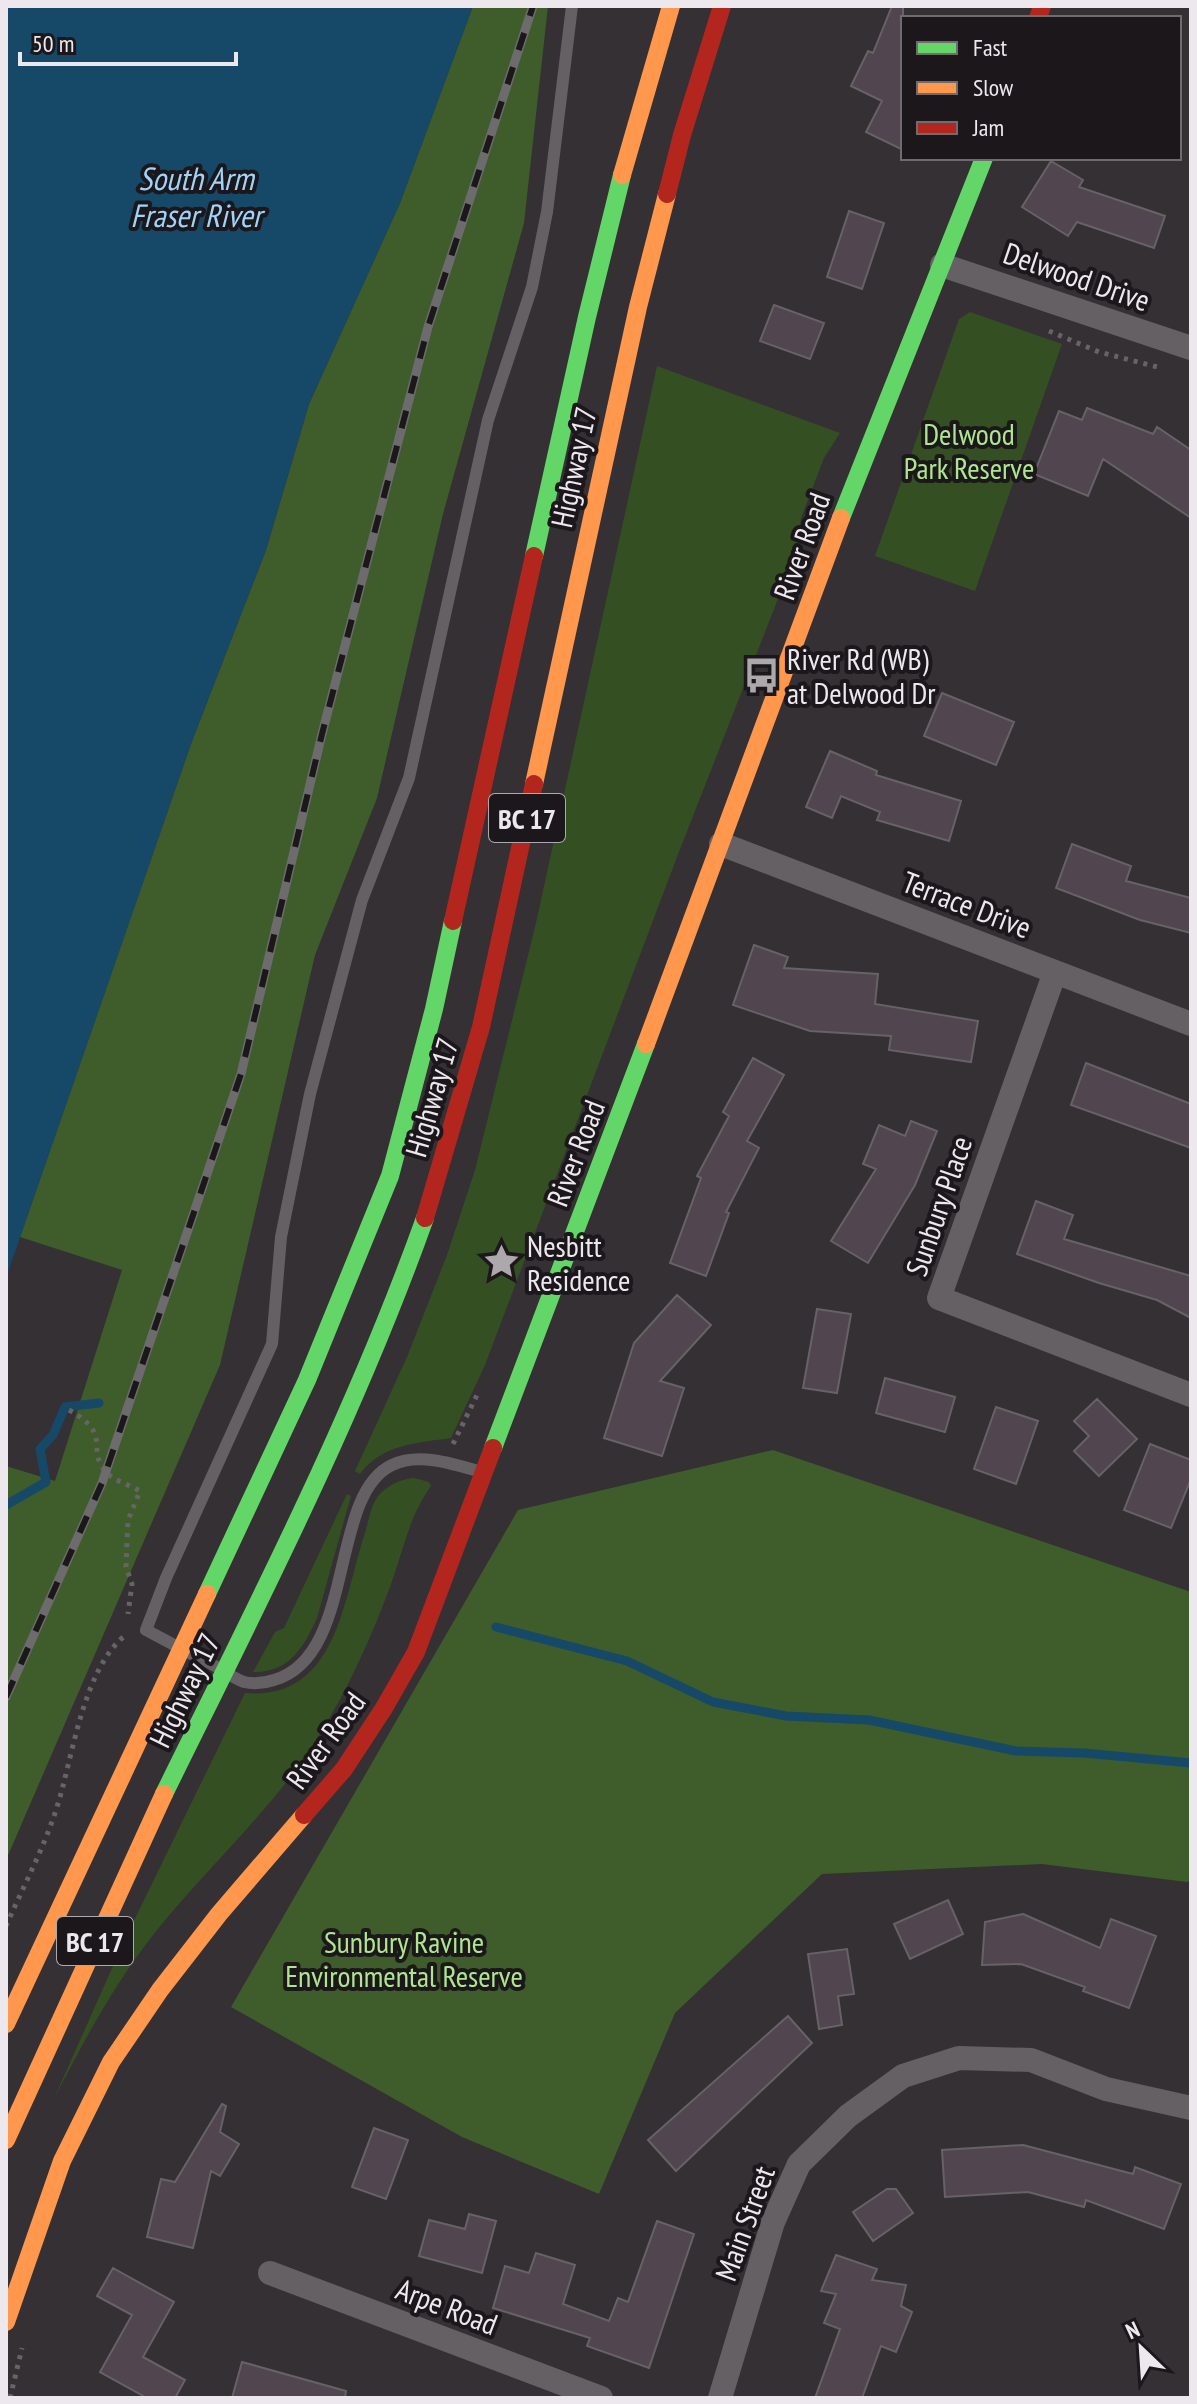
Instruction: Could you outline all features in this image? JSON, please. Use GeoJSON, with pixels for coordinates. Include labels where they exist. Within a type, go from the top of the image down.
{"type":"FeatureCollection","features":[{"type":"Feature","properties":{"kind":"main road","name":"Highway 17"},"geometry":{"type":"LineString","coordinates":[[6,2024],[307,1380],[390,1176],[434,1009],[587,317],[635,124],[671,6]]}},
{"type":"Feature","properties":{"kind":"main road","name":"Highway 17"},"geometry":{"type":"LineString","coordinates":[[6,2140],[138,1846],[352,1404],[397,1296],[433,1194],[484,1012],[638,307],[682,135],[722,6]]}},
{"type":"Feature","properties":{"kind":"main road","name":"River Road"},"geometry":{"type":"LineString","coordinates":[[6,2322],[62,2161],[111,2062],[160,1990],[219,1914],[344,1769],[416,1652],[850,493],[983,160]]}},
{"type":"Feature","properties":{"kind":"street","name":"Delwood Drive"},"geometry":{"type":"LineString","coordinates":[[942,265],[1191,348]]}},
{"type":"Feature","properties":{"kind":"street","name":"Terrace Drive"},"geometry":{"type":"LineString","coordinates":[[721,844],[1191,1024]]}},
{"type":"Feature","properties":{"kind":"street","name":"Sunbury Place"},"geometry":{"type":"LineString","coordinates":[[1055,972],[939,1298],[1191,1395]]}},
{"type":"Feature","properties":{"kind":"street","name":"Main Street"},"geometry":{"type":"LineString","coordinates":[[720,2398],[773,2222],[799,2164],[848,2116],[903,2076],[959,2058],[1031,2060],[1106,2089],[1191,2108]]}},
{"type":"Feature","properties":{"kind":"street","name":"Arpe Road"},"geometry":{"type":"LineString","coordinates":[[270,2273],[601,2398]]}},
{"type":"Feature","properties":{"kind":"lane"},"geometry":{"type":"LineString","coordinates":[[485,1473],[444,1461],[410,1460],[391,1465],[373,1479],[361,1501],[325,1628],[306,1662],[286,1677],[265,1683],[244,1682],[146,1630],[166,1578],[272,1344],[281,1237],[310,1094],[362,900],[409,778],[488,420],[532,287],[547,212],[572,6]]}},
{"type":"Feature","properties":{"kind":"path"},"geometry":{"type":"LineString","coordinates":[[69,1410],[92,1425],[106,1472],[140,1491],[128,1520],[126,1567],[132,1584],[128,1616],[146,1630]]}},
{"type":"Feature","properties":{"kind":"path"},"geometry":{"type":"LineString","coordinates":[[6,1926],[56,1810],[77,1729],[93,1684],[114,1644],[128,1633],[146,1630]]}},
{"type":"Feature","properties":{"kind":"green space"},"geometry":{"type":"Polygon","coordinates":[[[473,6],[548,6],[524,223],[443,514],[377,798],[315,955],[220,1365],[6,1860],[6,1466],[55,1481],[122,1270],[20,1237],[192,741],[266,550],[309,404],[400,203],[473,6]]]}},
{"type":"Feature","properties":{"kind":"green space","name":"Delwood Park Reserve"},"geometry":{"type":"Polygon","coordinates":[[[970,312],[1062,344],[975,591],[875,556],[959,319],[970,312]]]}},
{"type":"Feature","properties":{"kind":"green space"},"geometry":{"type":"Polygon","coordinates":[[[657,366],[840,433],[824,458],[801,518],[796,553],[485,1365],[451,1438],[389,1451],[360,1474],[355,1471],[407,1357],[447,1255],[475,1170],[536,923],[657,366]]]}},
{"type":"Feature","properties":{"kind":"green space","name":"Sunbury Ravine Environmental Reserve"},"geometry":{"type":"Polygon","coordinates":[[[773,1450],[1191,1592],[1191,1880],[1187,1882],[1042,1864],[822,1874],[675,2013],[599,2194],[462,2137],[231,2007],[518,1510],[773,1450]]]}},
{"type":"Feature","properties":{"kind":"green space"},"geometry":{"type":"Polygon","coordinates":[[[414,1478],[429,1482],[431,1486],[412,1522],[367,1644],[331,1716],[302,1761],[261,1813],[138,1954],[99,2016],[53,2101],[125,1939],[245,1693],[276,1691],[299,1681],[318,1663],[342,1615],[375,1501],[392,1485],[414,1478]]]}},
{"type":"Feature","properties":{"kind":"green space"},"geometry":{"type":"Polygon","coordinates":[[[347,1494],[351,1496],[312,1629],[301,1648],[286,1663],[266,1671],[253,1672],[275,1632],[284,1628],[347,1494]]]}},
{"type":"Feature","properties":{"kind":"water","name":"South Arm Fraser River"},"geometry":{"type":"Polygon","coordinates":[[[6,6],[473,6],[400,203],[309,404],[266,550],[192,741],[6,1278],[6,6]]]}},
{"type":"Feature","properties":{"kind":"building"},"geometry":{"type":"Polygon","coordinates":[[[892,6],[903,6],[901,149],[866,132],[882,101],[851,86],[868,51],[873,53],[892,6]]]}},
{"type":"Feature","properties":{"kind":"building"},"geometry":{"type":"Polygon","coordinates":[[[1051,161],[1083,180],[1079,187],[1165,216],[1154,248],[1077,222],[1068,236],[1022,207],[1051,161]]]}},
{"type":"Feature","properties":{"kind":"building"},"geometry":{"type":"Polygon","coordinates":[[[849,211],[884,223],[862,289],[827,277],[849,211]]]}},
{"type":"Feature","properties":{"kind":"building"},"geometry":{"type":"Polygon","coordinates":[[[774,305],[824,323],[810,359],[760,341],[774,305]]]}},
{"type":"Feature","properties":{"kind":"building"},"geometry":{"type":"Polygon","coordinates":[[[1087,408],[1153,434],[1157,427],[1191,450],[1191,518],[1103,459],[1088,496],[1034,474],[1059,411],[1082,420],[1087,408]]]}},
{"type":"Feature","properties":{"kind":"building"},"geometry":{"type":"Polygon","coordinates":[[[942,693],[1014,722],[996,765],[924,736],[942,693]]]}},
{"type":"Feature","properties":{"kind":"building"},"geometry":{"type":"Polygon","coordinates":[[[830,751],[877,771],[876,775],[961,801],[949,841],[877,820],[880,812],[841,796],[832,818],[806,807],[830,751]]]}},
{"type":"Feature","properties":{"kind":"building"},"geometry":{"type":"Polygon","coordinates":[[[1072,844],[1131,866],[1126,881],[1191,898],[1191,933],[1140,920],[1056,888],[1072,844]]]}},
{"type":"Feature","properties":{"kind":"building"},"geometry":{"type":"Polygon","coordinates":[[[754,945],[788,957],[784,968],[878,974],[875,1004],[978,1021],[971,1062],[889,1050],[891,1036],[810,1031],[733,1005],[754,945]]]}},
{"type":"Feature","properties":{"kind":"building"},"geometry":{"type":"Polygon","coordinates":[[[753,1058],[784,1075],[747,1141],[759,1148],[726,1212],[729,1213],[706,1276],[670,1263],[701,1178],[697,1176],[729,1116],[723,1112],[753,1058]]]}},
{"type":"Feature","properties":{"kind":"building"},"geometry":{"type":"Polygon","coordinates":[[[1086,1063],[1191,1104],[1191,1148],[1071,1105],[1086,1063]]]}},
{"type":"Feature","properties":{"kind":"building"},"geometry":{"type":"Polygon","coordinates":[[[911,1121],[937,1131],[915,1185],[868,1263],[831,1241],[876,1169],[863,1164],[879,1125],[905,1136],[911,1121]]]}},
{"type":"Feature","properties":{"kind":"building"},"geometry":{"type":"Polygon","coordinates":[[[1036,1201],[1073,1215],[1064,1239],[1191,1276],[1191,1318],[1157,1300],[1017,1254],[1036,1201]]]}},
{"type":"Feature","properties":{"kind":"building"},"geometry":{"type":"Polygon","coordinates":[[[677,1295],[711,1325],[660,1381],[684,1388],[662,1456],[604,1438],[634,1343],[677,1295]]]}},
{"type":"Feature","properties":{"kind":"building"},"geometry":{"type":"Polygon","coordinates":[[[817,1309],[851,1314],[837,1393],[803,1388],[817,1309]]]}},
{"type":"Feature","properties":{"kind":"building"},"geometry":{"type":"Polygon","coordinates":[[[885,1378],[955,1397],[945,1432],[876,1413],[885,1378]]]}},
{"type":"Feature","properties":{"kind":"building"},"geometry":{"type":"Polygon","coordinates":[[[1097,1399],[1137,1439],[1099,1476],[1074,1451],[1089,1436],[1074,1421],[1097,1399]]]}},
{"type":"Feature","properties":{"kind":"building"},"geometry":{"type":"Polygon","coordinates":[[[996,1407],[1038,1421],[1016,1484],[974,1469],[996,1407]]]}},
{"type":"Feature","properties":{"kind":"building"},"geometry":{"type":"Polygon","coordinates":[[[1150,1444],[1191,1460],[1191,1479],[1171,1528],[1124,1510],[1150,1444]]]}},
{"type":"Feature","properties":{"kind":"building"},"geometry":{"type":"Polygon","coordinates":[[[948,1900],[963,1934],[910,1959],[894,1924],[948,1900]]]}},
{"type":"Feature","properties":{"kind":"building"},"geometry":{"type":"Polygon","coordinates":[[[1023,1914],[1100,1948],[1111,1919],[1156,1936],[1129,2008],[1083,1991],[1085,1987],[1021,1964],[982,1965],[985,1922],[1023,1914]]]}},
{"type":"Feature","properties":{"kind":"building"},"geometry":{"type":"Polygon","coordinates":[[[847,1949],[854,1994],[838,1996],[842,2025],[819,2029],[808,1954],[847,1949]]]}},
{"type":"Feature","properties":{"kind":"building"},"geometry":{"type":"Polygon","coordinates":[[[788,2016],[812,2043],[676,2171],[648,2140],[788,2016]]]}},
{"type":"Feature","properties":{"kind":"building"},"geometry":{"type":"Polygon","coordinates":[[[222,2104],[226,2106],[220,2132],[239,2144],[220,2176],[211,2171],[193,2248],[147,2237],[161,2179],[175,2182],[222,2104]]]}},
{"type":"Feature","properties":{"kind":"building"},"geometry":{"type":"Polygon","coordinates":[[[374,2128],[408,2140],[386,2199],[352,2187],[374,2128]]]}},
{"type":"Feature","properties":{"kind":"building"},"geometry":{"type":"Polygon","coordinates":[[[1023,2145],[1133,2174],[1135,2167],[1181,2184],[1164,2229],[1086,2200],[1084,2207],[1028,2192],[945,2197],[942,2150],[1023,2145]]]}},
{"type":"Feature","properties":{"kind":"building"},"geometry":{"type":"Polygon","coordinates":[[[887,2189],[896,2189],[913,2213],[873,2241],[853,2212],[887,2189]]]}},
{"type":"Feature","properties":{"kind":"building"},"geometry":{"type":"Polygon","coordinates":[[[469,2214],[496,2221],[482,2273],[419,2256],[429,2220],[465,2229],[469,2214]]]}},
{"type":"Feature","properties":{"kind":"building"},"geometry":{"type":"Polygon","coordinates":[[[657,2221],[694,2234],[649,2368],[587,2346],[590,2338],[493,2308],[505,2266],[529,2273],[536,2253],[575,2265],[563,2304],[609,2321],[618,2298],[628,2302],[657,2221]]]}},
{"type":"Feature","properties":{"kind":"building"},"geometry":{"type":"Polygon","coordinates":[[[836,2255],[877,2269],[872,2280],[906,2285],[901,2306],[912,2312],[896,2352],[881,2346],[862,2398],[815,2398],[840,2329],[824,2323],[836,2294],[821,2291],[836,2255]]]}},
{"type":"Feature","properties":{"kind":"building"},"geometry":{"type":"Polygon","coordinates":[[[113,2268],[174,2302],[143,2357],[185,2380],[175,2398],[147,2398],[100,2372],[132,2315],[97,2296],[113,2268]]]}},
{"type":"Feature","properties":{"kind":"building"},"geometry":{"type":"Polygon","coordinates":[[[242,2362],[346,2391],[345,2398],[232,2398],[242,2362]]]}},
{"type":"Feature","properties":{"kind":"waterway"},"geometry":{"type":"LineString","coordinates":[[6,1505],[46,1482],[40,1449],[53,1435],[65,1407],[99,1403]]}},
{"type":"Feature","properties":{"kind":"waterway"},"geometry":{"type":"LineString","coordinates":[[496,1627],[627,1661],[713,1702],[786,1716],[869,1720],[1016,1751],[1084,1753],[1191,1763]]}},
{"type":"Feature","properties":{"kind":"railway"},"geometry":{"type":"LineString","coordinates":[[6,1697],[102,1483],[241,1074],[322,734],[428,327],[533,6]]}},
{"type":"Feature","properties":{"kind":"traffic: fast"},"geometry":{"type":"LineString","coordinates":[[841,518],[983,160]]}},
{"type":"Feature","properties":{"kind":"traffic: fast"},"geometry":{"type":"LineString","coordinates":[[534,556],[622,175]]}},
{"type":"Feature","properties":{"kind":"traffic: fast"},"geometry":{"type":"LineString","coordinates":[[207,1594],[307,1380],[390,1176],[434,1009],[453,921]]}},
{"type":"Feature","properties":{"kind":"traffic: fast"},"geometry":{"type":"LineString","coordinates":[[493,1448],[646,1044]]}},
{"type":"Feature","properties":{"kind":"traffic: fast"},"geometry":{"type":"LineString","coordinates":[[164,1794],[336,1438],[425,1218]]}},
{"type":"Feature","properties":{"kind":"traffic: slow"},"geometry":{"type":"LineString","coordinates":[[622,175],[671,6]]}},
{"type":"Feature","properties":{"kind":"traffic: slow"},"geometry":{"type":"LineString","coordinates":[[534,784],[638,307],[667,194]]}},
{"type":"Feature","properties":{"kind":"traffic: slow"},"geometry":{"type":"LineString","coordinates":[[646,1044],[841,518]]}},
{"type":"Feature","properties":{"kind":"traffic: slow"},"geometry":{"type":"LineString","coordinates":[[6,2024],[207,1594]]}},
{"type":"Feature","properties":{"kind":"traffic: slow"},"geometry":{"type":"LineString","coordinates":[[6,2140],[164,1794]]}},
{"type":"Feature","properties":{"kind":"traffic: slow"},"geometry":{"type":"LineString","coordinates":[[6,2322],[62,2161],[111,2062],[160,1990],[219,1914],[304,1815]]}},
{"type":"Feature","properties":{"kind":"traffic: jam"},"geometry":{"type":"LineString","coordinates":[[667,194],[722,6]]}},
{"type":"Feature","properties":{"kind":"traffic: jam"},"geometry":{"type":"LineString","coordinates":[[1039,16],[1042,6]]}},
{"type":"Feature","properties":{"kind":"traffic: jam"},"geometry":{"type":"LineString","coordinates":[[453,921],[534,556]]}},
{"type":"Feature","properties":{"kind":"traffic: jam"},"geometry":{"type":"LineString","coordinates":[[425,1218],[481,1027],[534,784]]}},
{"type":"Feature","properties":{"kind":"traffic: jam"},"geometry":{"type":"LineString","coordinates":[[304,1815],[344,1769],[416,1652],[493,1448]]}},
{"type":"Feature","properties":{"kind":"place","name":"River Rd (WB) at Delwood Dr"},"geometry":{"type":"Point","coordinates":[761,675]}},
{"type":"Feature","properties":{"kind":"place","name":"Nesbitt Residence"},"geometry":{"type":"Point","coordinates":[501,1262]}}]}
